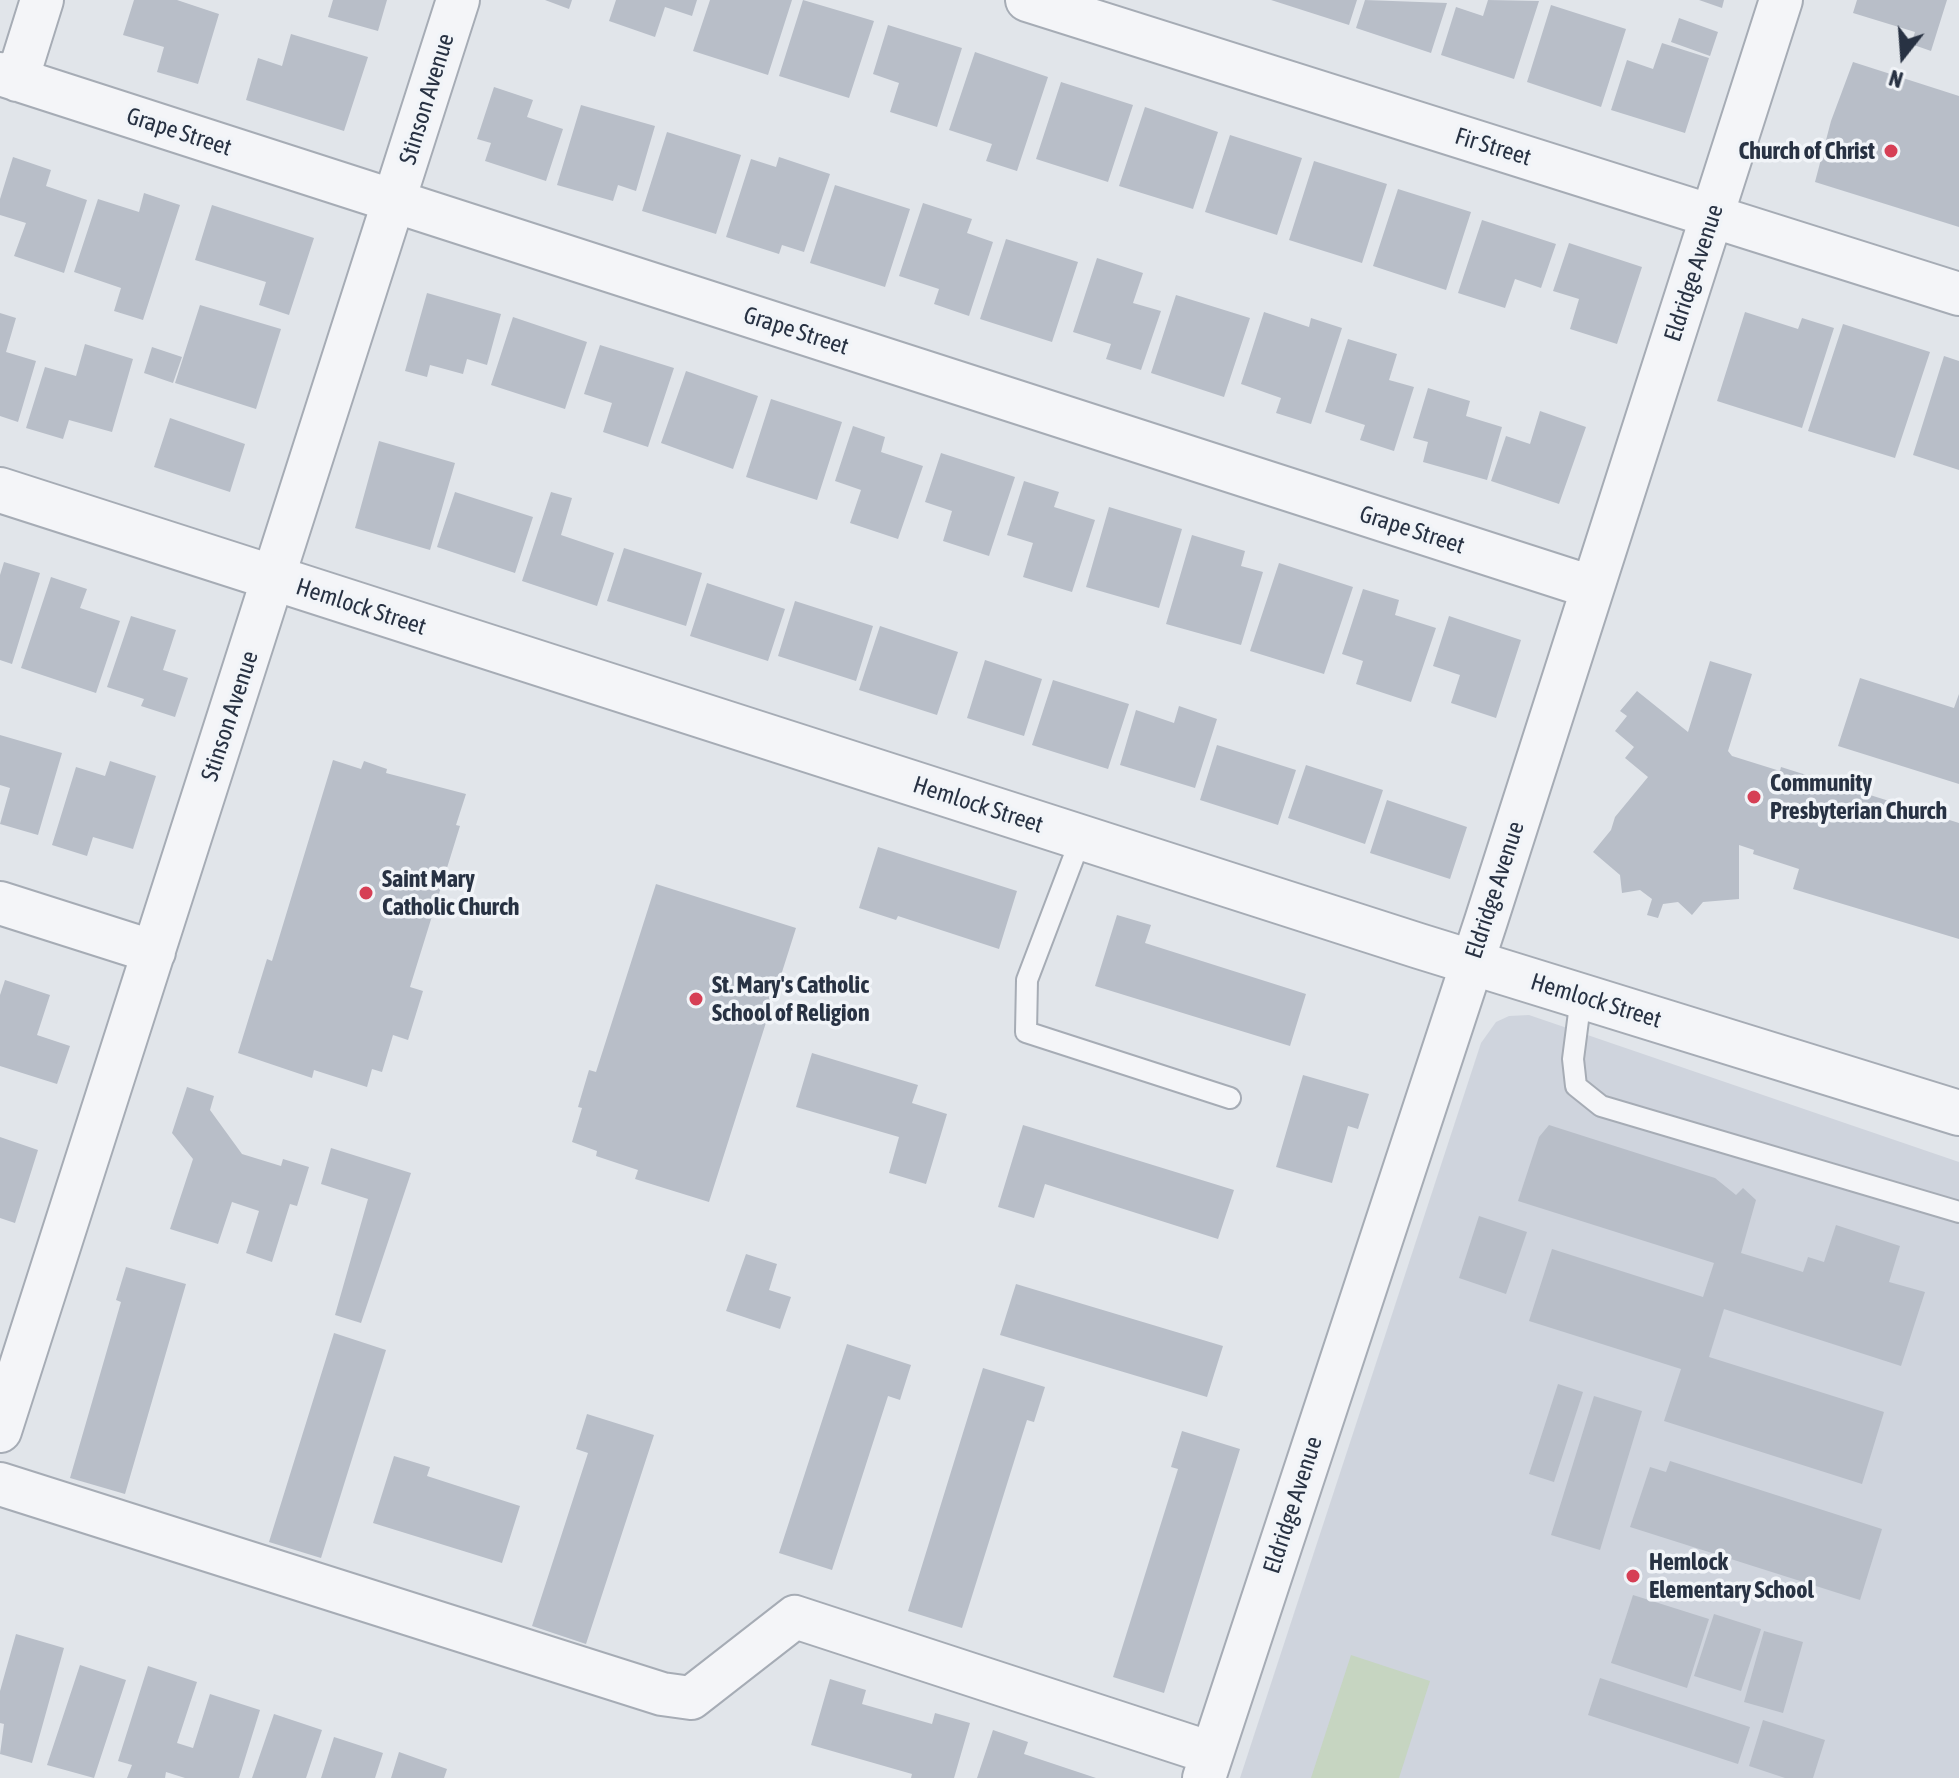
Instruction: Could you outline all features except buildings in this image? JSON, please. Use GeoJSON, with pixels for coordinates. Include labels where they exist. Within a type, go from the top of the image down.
{"type":"FeatureCollection","features":[{"type":"Feature","properties":{"kind":"street"},"geometry":{"type":"LineString","coordinates":[[8,77],[42,0]]}},
{"type":"Feature","properties":{"kind":"street","name":"Stinson Avenue"},"geometry":{"type":"LineString","coordinates":[[0,1431],[17,1320],[154,952],[458,0]]}},
{"type":"Feature","properties":{"kind":"street","name":"Fir Street"},"geometry":{"type":"LineString","coordinates":[[1027,0],[1959,294]]}},
{"type":"Feature","properties":{"kind":"street","name":"Eldridge Avenue"},"geometry":{"type":"LineString","coordinates":[[1208,1765],[1472,963],[1781,0]]}},
{"type":"Feature","properties":{"kind":"street","name":"Grape Street"},"geometry":{"type":"LineString","coordinates":[[8,77],[1591,587]]}},
{"type":"Feature","properties":{"kind":"street","name":"Hemlock Street"},"geometry":{"type":"LineString","coordinates":[[0,490],[1472,963],[1959,1113]]}},
{"type":"Feature","properties":{"kind":"street"},"geometry":{"type":"LineString","coordinates":[[0,903],[154,952]]}},
{"type":"Feature","properties":{"kind":"street"},"geometry":{"type":"LineString","coordinates":[[0,1484],[662,1694],[691,1698],[795,1617],[1208,1765]]}},
{"type":"Feature","properties":{"kind":"lane"},"geometry":{"type":"LineString","coordinates":[[1081,838],[1027,980],[1026,1032],[1230,1098]]}},
{"type":"Feature","properties":{"kind":"lane"},"geometry":{"type":"LineString","coordinates":[[1581,997],[1573,1059],[1576,1086],[1601,1106],[1959,1212]]}},
{"type":"Feature","properties":{"kind":"shaded area","name":"Hemlock Elementary School"},"geometry":{"type":"Polygon","coordinates":[[[1529,1015],[1959,1162],[1959,1778],[1240,1778],[1481,1043],[1496,1022],[1509,1016],[1529,1015]]]}},
{"type":"Feature","properties":{"kind":"green space"},"geometry":{"type":"Polygon","coordinates":[[[1351,1655],[1430,1681],[1399,1778],[1311,1778],[1351,1655]]]}},
{"type":"Feature","properties":{"kind":"place","name":"Church of Christ"},"geometry":{"type":"Point","coordinates":[1891,151]}},
{"type":"Feature","properties":{"kind":"place","name":"Community Presbyterian Church"},"geometry":{"type":"Point","coordinates":[1754,797]}},
{"type":"Feature","properties":{"kind":"place","name":"Saint Mary Catholic Church"},"geometry":{"type":"Point","coordinates":[366,893]}},
{"type":"Feature","properties":{"kind":"place","name":"St. Mary's Catholic School of Religion"},"geometry":{"type":"Point","coordinates":[696,999]}},
{"type":"Feature","properties":{"kind":"place","name":"Hemlock Elementary School"},"geometry":{"type":"Point","coordinates":[1633,1576]}}]}
